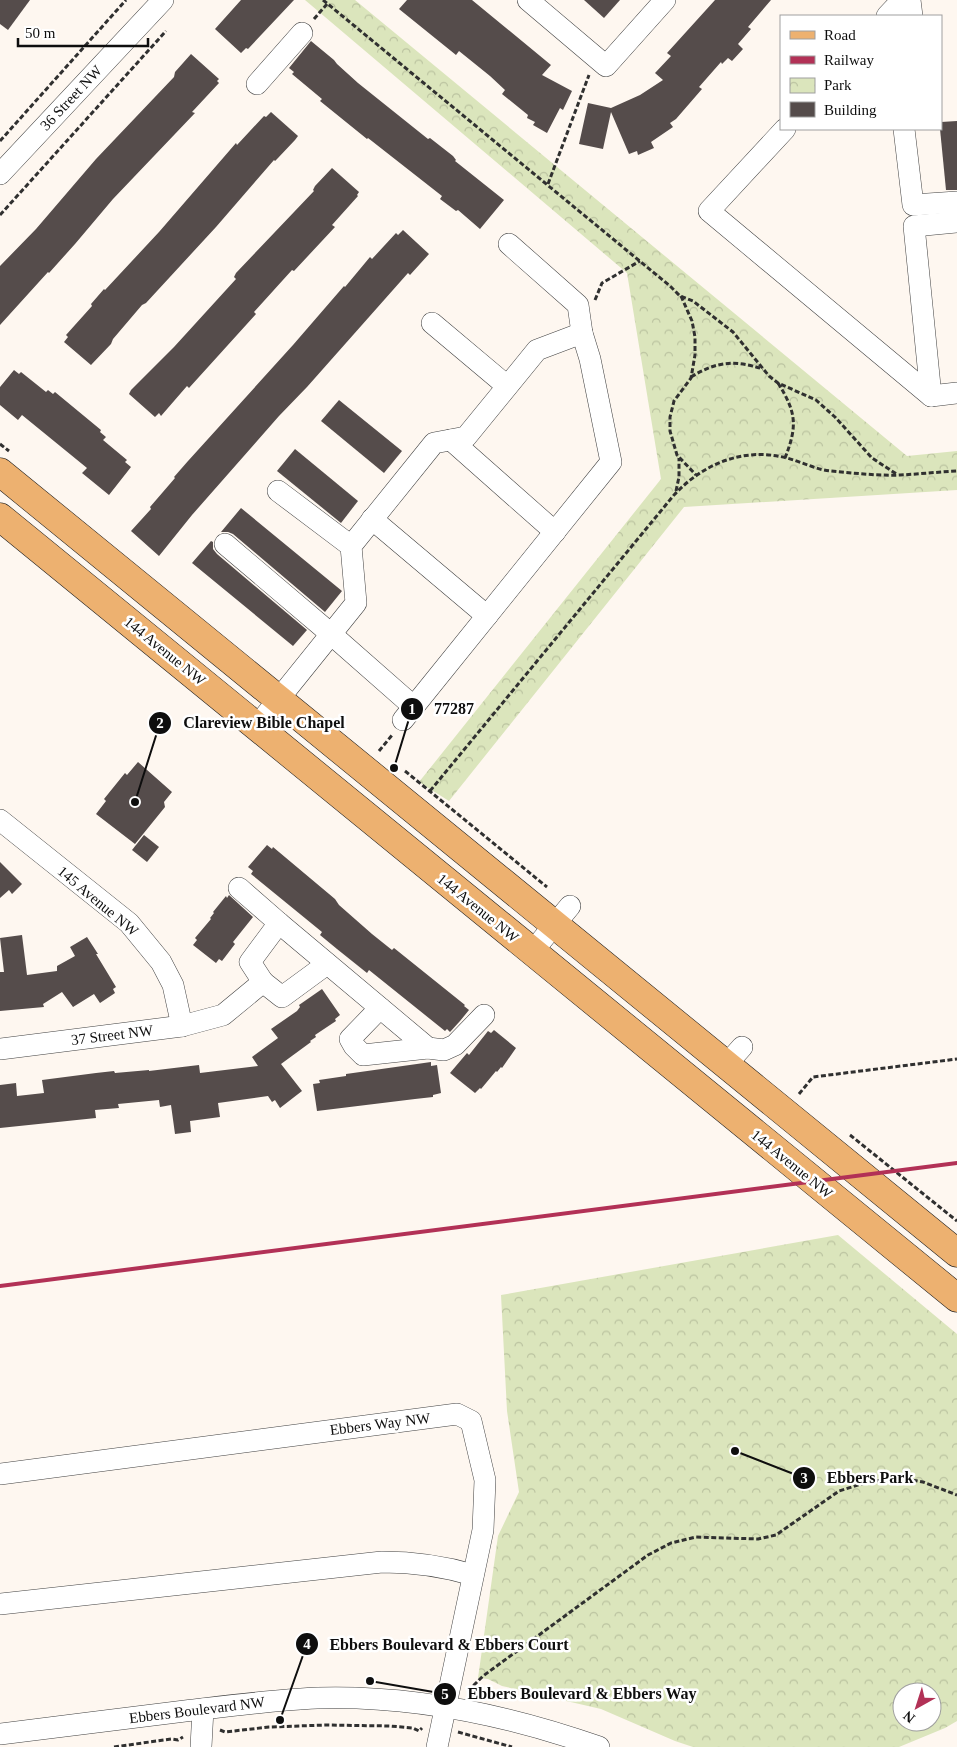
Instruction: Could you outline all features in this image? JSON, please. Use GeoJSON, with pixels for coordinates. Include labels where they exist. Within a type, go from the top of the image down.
{"type":"FeatureCollection","features":[{"type":"Feature","properties":{"kind":"main road"},"geometry":{"type":"LineString","coordinates":[[0,472],[279,701],[562,916],[734,1056],[957,1254]]}},
{"type":"Feature","properties":{"kind":"main road","name":"144 Avenue NW"},"geometry":{"type":"LineString","coordinates":[[0,517],[957,1298]]}},
{"type":"Feature","properties":{"kind":"street","name":"36 Street NW"},"geometry":{"type":"LineString","coordinates":[[0,174],[163,0]]}},
{"type":"Feature","properties":{"kind":"street"},"geometry":{"type":"LineString","coordinates":[[528,0],[601,62],[665,0]]}},
{"type":"Feature","properties":{"kind":"street"},"geometry":{"type":"LineString","coordinates":[[888,15],[902,0]]}},
{"type":"Feature","properties":{"kind":"street"},"geometry":{"type":"LineString","coordinates":[[910,0],[912,15]]}},
{"type":"Feature","properties":{"kind":"street"},"geometry":{"type":"LineString","coordinates":[[257,84],[302,33]]}},
{"type":"Feature","properties":{"kind":"street"},"geometry":{"type":"LineString","coordinates":[[784,130],[709,211],[931,396],[957,394]]}},
{"type":"Feature","properties":{"kind":"street"},"geometry":{"type":"LineString","coordinates":[[904,130],[931,396]]}},
{"type":"Feature","properties":{"kind":"street"},"geometry":{"type":"LineString","coordinates":[[913,205],[957,202]]}},
{"type":"Feature","properties":{"kind":"street"},"geometry":{"type":"LineString","coordinates":[[914,226],[957,222]]}},
{"type":"Feature","properties":{"kind":"street"},"geometry":{"type":"LineString","coordinates":[[225,544],[331,634],[409,714],[611,462],[590,359],[582,333],[578,305],[509,244]]}},
{"type":"Feature","properties":{"kind":"street"},"geometry":{"type":"LineString","coordinates":[[432,323],[507,386]]}},
{"type":"Feature","properties":{"kind":"street"},"geometry":{"type":"LineString","coordinates":[[257,726],[356,603],[350,546],[434,443],[466,437],[536,350],[582,333]]}},
{"type":"Feature","properties":{"kind":"street"},"geometry":{"type":"LineString","coordinates":[[451,440],[555,532]]}},
{"type":"Feature","properties":{"kind":"street"},"geometry":{"type":"LineString","coordinates":[[278,491],[350,546]]}},
{"type":"Feature","properties":{"kind":"street"},"geometry":{"type":"LineString","coordinates":[[372,520],[487,616]]}},
{"type":"Feature","properties":{"kind":"street","name":"145 Avenue NW"},"geometry":{"type":"LineString","coordinates":[[0,820],[128,923],[161,962],[173,985],[182,1026]]}},
{"type":"Feature","properties":{"kind":"street"},"geometry":{"type":"LineString","coordinates":[[239,888],[428,1048]]}},
{"type":"Feature","properties":{"kind":"street"},"geometry":{"type":"LineString","coordinates":[[532,952],[562,916]]}},
{"type":"Feature","properties":{"kind":"street"},"geometry":{"type":"LineString","coordinates":[[280,923],[250,962],[263,982],[282,997],[327,964]]}},
{"type":"Feature","properties":{"kind":"street","name":"37 Street NW"},"geometry":{"type":"LineString","coordinates":[[0,1049],[182,1026],[223,1015],[263,982]]}},
{"type":"Feature","properties":{"kind":"street"},"geometry":{"type":"LineString","coordinates":[[380,1008],[350,1039],[363,1055],[428,1048],[444,1050],[455,1045],[484,1015]]}},
{"type":"Feature","properties":{"kind":"street","name":"Ebbers Way NW"},"geometry":{"type":"LineString","coordinates":[[0,1474],[457,1414],[471,1421],[485,1480],[483,1530],[437,1747]]}},
{"type":"Feature","properties":{"kind":"street"},"geometry":{"type":"LineString","coordinates":[[0,1604],[382,1562],[412,1562],[450,1568],[473,1575]]}},
{"type":"Feature","properties":{"kind":"street","name":"Ebbers Boulevard NW"},"geometry":{"type":"LineString","coordinates":[[0,1734],[202,1709],[316,1698],[356,1698],[446,1706],[516,1720],[599,1747]]}},
{"type":"Feature","properties":{"kind":"street"},"geometry":{"type":"LineString","coordinates":[[192,1742],[202,1709]]}},
{"type":"Feature","properties":{"kind":"path"},"geometry":{"type":"LineString","coordinates":[[0,140],[126,0]]}},
{"type":"Feature","properties":{"kind":"path"},"geometry":{"type":"LineString","coordinates":[[322,0],[548,184],[680,296],[690,315],[695,337],[695,355],[691,378]]}},
{"type":"Feature","properties":{"kind":"path"},"geometry":{"type":"LineString","coordinates":[[0,215],[166,31]]}},
{"type":"Feature","properties":{"kind":"path"},"geometry":{"type":"LineString","coordinates":[[548,184],[601,62]]}},
{"type":"Feature","properties":{"kind":"path"},"geometry":{"type":"LineString","coordinates":[[582,333],[602,284],[640,261]]}},
{"type":"Feature","properties":{"kind":"path"},"geometry":{"type":"LineString","coordinates":[[680,296],[693,301],[733,332],[744,343],[763,369],[778,383],[792,408],[794,421],[790,445],[785,458]]}},
{"type":"Feature","properties":{"kind":"path"},"geometry":{"type":"LineString","coordinates":[[696,475],[679,457],[672,443],[670,416],[674,401],[691,378],[705,368],[726,363],[750,365],[763,369]]}},
{"type":"Feature","properties":{"kind":"path"},"geometry":{"type":"LineString","coordinates":[[778,383],[821,404],[872,458],[898,475]]}},
{"type":"Feature","properties":{"kind":"path"},"geometry":{"type":"LineString","coordinates":[[430,791],[674,495],[696,475],[712,465],[737,456],[757,455],[785,458],[828,471],[898,475],[957,471]]}},
{"type":"Feature","properties":{"kind":"path"},"geometry":{"type":"LineString","coordinates":[[674,495],[679,477],[679,457]]}},
{"type":"Feature","properties":{"kind":"path"},"geometry":{"type":"LineString","coordinates":[[806,1099],[799,1094],[813,1077],[957,1059]]}},
{"type":"Feature","properties":{"kind":"path"},"geometry":{"type":"LineString","coordinates":[[849,1134],[957,1221]]}},
{"type":"Feature","properties":{"kind":"path"},"geometry":{"type":"LineString","coordinates":[[474,1685],[483,1676],[648,1555],[671,1543],[702,1536],[758,1539],[776,1535],[839,1491],[868,1482],[900,1478],[923,1482],[957,1495]]}},
{"type":"Feature","properties":{"kind":"path"},"geometry":{"type":"LineString","coordinates":[[220,1730],[225,1732],[269,1727],[327,1725],[390,1726],[413,1728],[418,1731],[422,1728]]}},
{"type":"Feature","properties":{"kind":"path"},"geometry":{"type":"LineString","coordinates":[[464,1732],[512,1747]]}},
{"type":"Feature","properties":{"kind":"path"},"geometry":{"type":"LineString","coordinates":[[114,1747],[171,1739],[192,1742]]}},
{"type":"Feature","properties":{"kind":"green space"},"geometry":{"type":"Polygon","coordinates":[[[305,0],[355,0],[907,456],[957,451],[957,490],[684,507],[449,801],[419,782],[661,479],[627,273],[305,0]]]}},
{"type":"Feature","properties":{"kind":"green space"},"geometry":{"type":"Polygon","coordinates":[[[838,1235],[957,1334],[957,1721],[942,1729],[942,1682],[892,1682],[892,1732],[935,1732],[899,1747],[693,1747],[601,1709],[502,1686],[488,1679],[478,1678],[498,1536],[519,1492],[507,1411],[501,1295],[838,1235]]]}},
{"type":"Feature","properties":{"kind":"building"},"geometry":{"type":"Polygon","coordinates":[[[0,0],[30,0],[8,30],[0,24],[0,0]]]}},
{"type":"Feature","properties":{"kind":"building"},"geometry":{"type":"Polygon","coordinates":[[[241,0],[294,0],[248,49],[246,48],[241,53],[215,29],[241,0]]]}},
{"type":"Feature","properties":{"kind":"building"},"geometry":{"type":"Polygon","coordinates":[[[407,0],[472,0],[551,65],[542,75],[572,91],[563,110],[560,108],[547,133],[533,125],[535,122],[527,118],[528,115],[502,94],[505,90],[490,76],[459,51],[456,55],[399,9],[407,0]]]}},
{"type":"Feature","properties":{"kind":"building"},"geometry":{"type":"Polygon","coordinates":[[[584,0],[620,0],[604,18],[584,0]]]}},
{"type":"Feature","properties":{"kind":"building"},"geometry":{"type":"Polygon","coordinates":[[[715,0],[771,0],[748,27],[751,29],[738,44],[743,49],[732,61],[728,58],[722,64],[721,62],[699,87],[702,89],[676,119],[670,123],[673,127],[651,142],[654,148],[638,155],[637,151],[629,154],[611,112],[603,149],[579,144],[588,103],[611,108],[640,95],[663,80],[655,73],[671,56],[667,53],[715,0]]]}},
{"type":"Feature","properties":{"kind":"building"},"geometry":{"type":"Polygon","coordinates":[[[311,41],[358,83],[428,139],[430,138],[453,156],[455,161],[504,200],[480,229],[458,210],[456,211],[440,199],[442,196],[320,101],[322,99],[292,74],[294,72],[289,68],[311,41]]]}},
{"type":"Feature","properties":{"kind":"building"},"geometry":{"type":"Polygon","coordinates":[[[191,54],[219,79],[217,81],[219,83],[192,112],[195,113],[113,199],[49,273],[0,325],[0,266],[36,229],[96,159],[174,77],[175,72],[191,54]]]}},
{"type":"Feature","properties":{"kind":"building"},"geometry":{"type":"Polygon","coordinates":[[[271,112],[298,136],[274,160],[146,303],[142,305],[113,339],[111,344],[91,365],[64,342],[68,337],[66,335],[92,306],[91,304],[104,289],[159,232],[236,143],[237,145],[264,116],[266,117],[271,112]]]}},
{"type":"Feature","properties":{"kind":"building"},"geometry":{"type":"Polygon","coordinates":[[[957,121],[957,190],[946,190],[940,130],[942,130],[942,122],[957,121]]]}},
{"type":"Feature","properties":{"kind":"building"},"geometry":{"type":"Polygon","coordinates":[[[332,168],[359,192],[358,196],[332,225],[335,227],[294,271],[292,270],[254,312],[256,314],[189,388],[187,386],[161,416],[159,413],[155,417],[129,394],[131,390],[174,347],[236,279],[234,277],[236,273],[314,191],[315,186],[332,168]]]}},
{"type":"Feature","properties":{"kind":"building"},"geometry":{"type":"Polygon","coordinates":[[[403,230],[429,254],[410,275],[408,273],[279,416],[192,515],[159,556],[131,531],[151,509],[150,507],[174,477],[370,257],[372,259],[396,233],[398,235],[403,230]]]}},
{"type":"Feature","properties":{"kind":"building"},"geometry":{"type":"Polygon","coordinates":[[[14,370],[19,374],[21,372],[46,392],[48,390],[53,394],[55,392],[101,430],[100,432],[106,437],[103,440],[127,460],[125,462],[131,467],[109,495],[82,473],[87,468],[22,415],[18,420],[0,405],[0,387],[14,370]]]}},
{"type":"Feature","properties":{"kind":"building"},"geometry":{"type":"Polygon","coordinates":[[[339,400],[402,451],[384,473],[321,421],[339,400]]]}},
{"type":"Feature","properties":{"kind":"building"},"geometry":{"type":"Polygon","coordinates":[[[295,449],[358,501],[341,523],[277,471],[295,449]]]}},
{"type":"Feature","properties":{"kind":"building"},"geometry":{"type":"Polygon","coordinates":[[[241,508],[342,591],[325,612],[233,534],[221,532],[241,508]]]}},
{"type":"Feature","properties":{"kind":"building"},"geometry":{"type":"Polygon","coordinates":[[[211,541],[213,542],[213,549],[217,554],[307,630],[293,646],[192,563],[211,541]]]}},
{"type":"Feature","properties":{"kind":"building"},"geometry":{"type":"Polygon","coordinates":[[[138,762],[172,792],[164,802],[165,807],[135,844],[96,814],[106,801],[104,799],[125,773],[127,775],[138,762]]]}},
{"type":"Feature","properties":{"kind":"building"},"geometry":{"type":"Polygon","coordinates":[[[144,835],[159,847],[147,862],[132,850],[144,835]]]}},
{"type":"Feature","properties":{"kind":"building"},"geometry":{"type":"Polygon","coordinates":[[[267,845],[272,849],[273,847],[335,899],[339,905],[372,934],[392,950],[394,948],[465,1005],[469,1010],[450,1032],[447,1029],[445,1031],[369,970],[367,973],[320,935],[322,932],[251,874],[253,871],[248,867],[267,845]]]}},
{"type":"Feature","properties":{"kind":"building"},"geometry":{"type":"Polygon","coordinates":[[[0,862],[22,884],[12,894],[9,890],[0,898],[0,862]]]}},
{"type":"Feature","properties":{"kind":"building"},"geometry":{"type":"Polygon","coordinates":[[[229,895],[253,917],[233,942],[235,944],[222,961],[219,959],[216,963],[193,945],[197,940],[195,938],[211,919],[213,912],[229,895]]]}},
{"type":"Feature","properties":{"kind":"building"},"geometry":{"type":"Polygon","coordinates":[[[22,935],[27,975],[57,971],[57,966],[75,956],[70,947],[87,937],[116,987],[113,989],[115,993],[100,1003],[94,994],[73,1007],[62,992],[43,1004],[44,1007],[0,1011],[0,972],[4,972],[0,938],[22,935]]]}},
{"type":"Feature","properties":{"kind":"building"},"geometry":{"type":"Polygon","coordinates":[[[322,989],[340,1015],[335,1019],[336,1021],[315,1035],[316,1037],[311,1042],[281,1064],[302,1091],[280,1108],[275,1100],[272,1102],[268,1096],[218,1103],[220,1117],[190,1121],[191,1132],[175,1134],[171,1105],[160,1107],[159,1100],[118,1104],[119,1108],[95,1110],[96,1118],[0,1128],[0,1085],[16,1083],[17,1096],[44,1093],[42,1080],[96,1073],[149,1071],[199,1065],[200,1073],[258,1066],[252,1057],[278,1038],[271,1029],[297,1011],[300,1007],[299,1005],[322,989]]]}},
{"type":"Feature","properties":{"kind":"building"},"geometry":{"type":"Polygon","coordinates":[[[494,1030],[516,1048],[502,1068],[496,1071],[481,1089],[475,1093],[450,1073],[467,1053],[469,1055],[488,1031],[491,1033],[494,1030]]]}},
{"type":"Feature","properties":{"kind":"building"},"geometry":{"type":"Polygon","coordinates":[[[431,1062],[431,1066],[437,1065],[441,1093],[433,1095],[433,1097],[317,1111],[313,1084],[320,1083],[319,1080],[346,1076],[346,1074],[431,1062]]]}},
{"type":"Feature","properties":{"kind":"railway"},"geometry":{"type":"LineString","coordinates":[[0,1286],[957,1163]]}},
{"type":"Feature","properties":{"kind":"place","name":"77287"},"geometry":{"type":"Point","coordinates":[394,768]}},
{"type":"Feature","properties":{"kind":"place","name":"Clareview Bible Chapel"},"geometry":{"type":"Point","coordinates":[135,802]}},
{"type":"Feature","properties":{"kind":"place","name":"Ebbers Park"},"geometry":{"type":"Point","coordinates":[735,1451]}},
{"type":"Feature","properties":{"kind":"place","name":"Ebbers Boulevard & Ebbers Way"},"geometry":{"type":"Point","coordinates":[370,1681]}},
{"type":"Feature","properties":{"kind":"place","name":"Ebbers Boulevard & Ebbers Court"},"geometry":{"type":"Point","coordinates":[280,1720]}}]}
